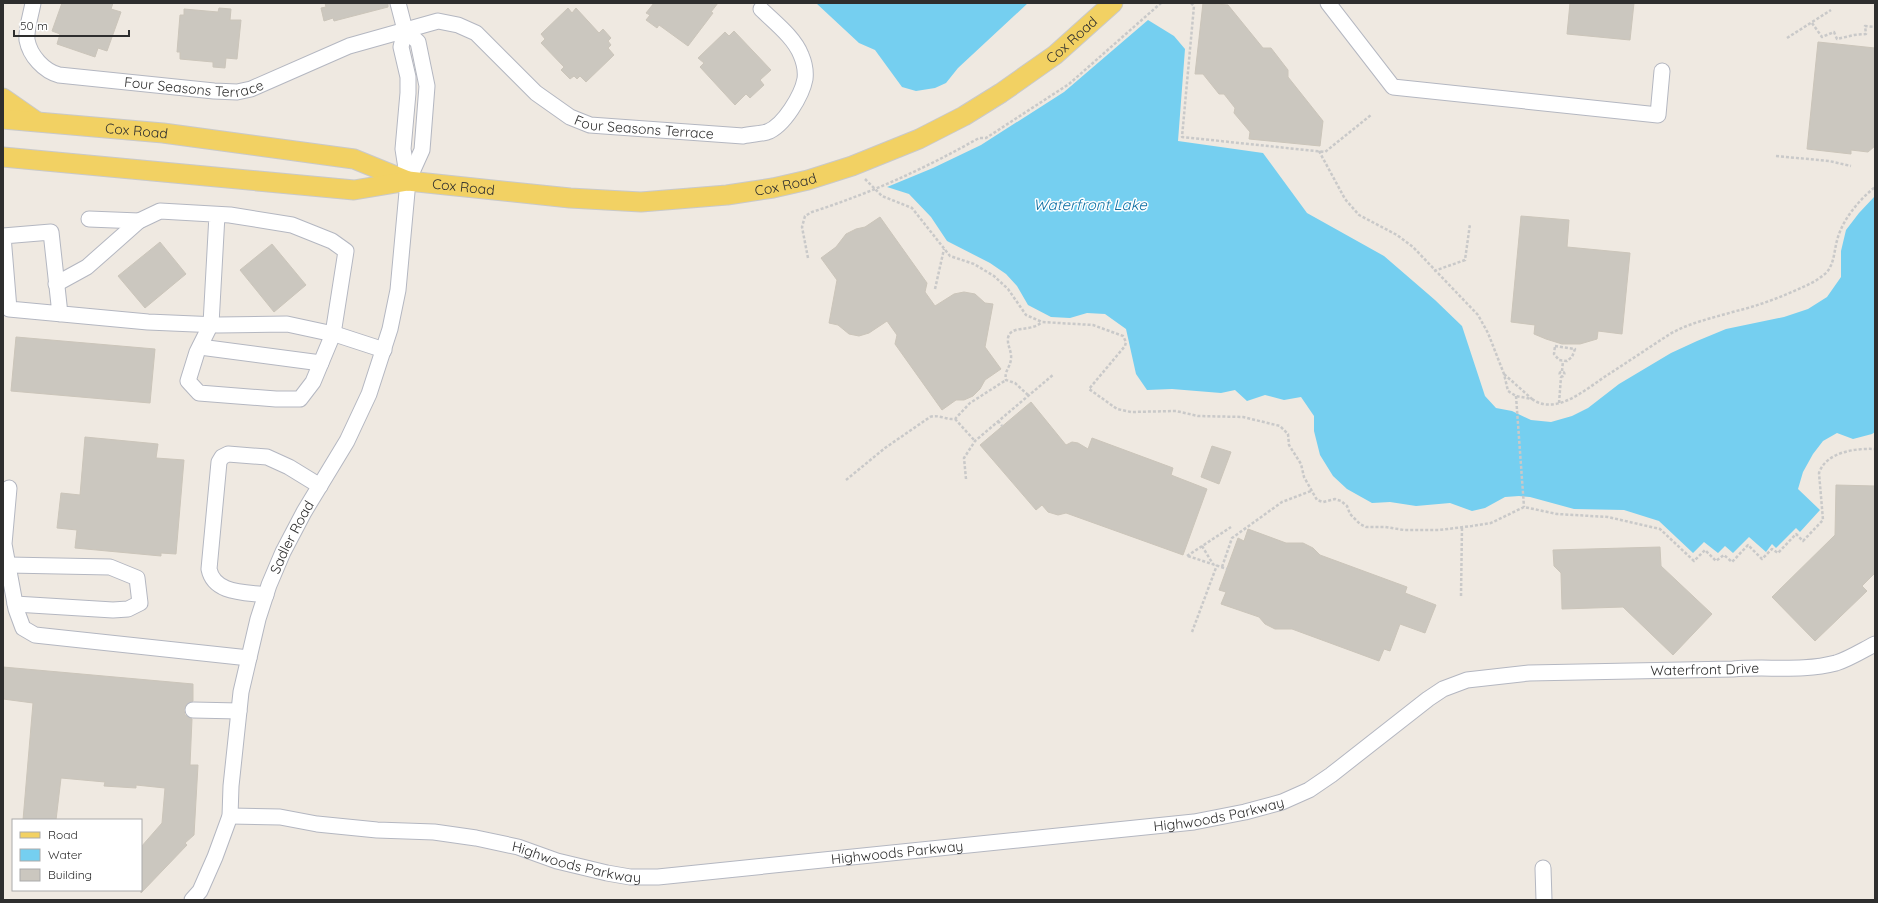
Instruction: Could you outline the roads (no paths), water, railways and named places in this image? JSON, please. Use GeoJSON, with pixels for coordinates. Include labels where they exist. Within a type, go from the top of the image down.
{"type":"FeatureCollection","features":[{"type":"Feature","properties":{"kind":"main road","name":"Cox Road"},"geometry":{"type":"LineString","coordinates":[[5,158],[354,190],[408,181],[570,198],[641,202],[696,198],[773,188],[808,180],[852,166],[933,132],[1001,93],[1055,55],[1113,3]]}},
{"type":"Feature","properties":{"kind":"main road"},"geometry":{"type":"LineString","coordinates":[[3,98],[38,122]]}},
{"type":"Feature","properties":{"kind":"main road","name":"Cox Road"},"geometry":{"type":"LineString","coordinates":[[3,119],[164,133],[354,159],[408,181]]}},
{"type":"Feature","properties":{"kind":"street","name":"Four Seasons Terrace"},"geometry":{"type":"LineString","coordinates":[[33,3],[28,40],[32,54],[49,73],[59,75],[237,92],[251,89],[349,46],[438,21],[458,25],[476,33],[536,93],[570,117],[590,125],[743,136],[768,131],[777,125],[789,113],[802,89],[805,78],[804,64],[801,54],[795,44],[761,9]]}},
{"type":"Feature","properties":{"kind":"street"},"geometry":{"type":"LineString","coordinates":[[398,3],[405,30],[418,42],[427,86],[422,150],[408,181]]}},
{"type":"Feature","properties":{"kind":"street"},"geometry":{"type":"LineString","coordinates":[[1328,3],[1393,87],[1658,115],[1662,71]]}},
{"type":"Feature","properties":{"kind":"street","name":"Sadler Road"},"geometry":{"type":"LineString","coordinates":[[192,900],[200,891],[215,857],[230,816],[231,786],[240,711],[249,658],[258,619],[266,595],[284,552],[320,486],[347,441],[369,394],[384,350],[398,290],[408,181]]}},
{"type":"Feature","properties":{"kind":"street"},"geometry":{"type":"LineString","coordinates":[[56,284],[87,267],[139,221],[160,211],[217,215],[292,225],[332,241],[346,251],[333,334],[313,382],[300,399],[276,399],[200,393],[188,381],[200,347],[212,324],[217,215]]}},
{"type":"Feature","properties":{"kind":"street"},"geometry":{"type":"LineString","coordinates":[[89,219],[139,221]]}},
{"type":"Feature","properties":{"kind":"street"},"geometry":{"type":"LineString","coordinates":[[60,314],[51,232],[3,236],[9,309],[60,314],[148,322],[287,324],[333,334],[384,350]]}},
{"type":"Feature","properties":{"kind":"street"},"geometry":{"type":"LineString","coordinates":[[200,347],[321,363]]}},
{"type":"Feature","properties":{"kind":"street"},"geometry":{"type":"LineString","coordinates":[[266,595],[228,590],[217,584],[211,577],[210,556],[219,462],[222,457],[228,454],[267,457],[289,467],[320,486]]}},
{"type":"Feature","properties":{"kind":"street"},"geometry":{"type":"LineString","coordinates":[[9,488],[4,544],[15,604],[23,628],[35,636],[249,658]]}},
{"type":"Feature","properties":{"kind":"street"},"geometry":{"type":"LineString","coordinates":[[8,565],[110,567],[137,578],[140,603],[128,610],[15,604]]}},
{"type":"Feature","properties":{"kind":"street","name":"Waterfront Drive"},"geometry":{"type":"LineString","coordinates":[[1530,673],[1811,667],[1837,662],[1875,644]]}},
{"type":"Feature","properties":{"kind":"street","name":"Highwoods Parkway"},"geometry":{"type":"LineString","coordinates":[[230,816],[280,817],[317,824],[377,830],[434,832],[476,838],[518,847],[557,860],[607,873],[630,877],[658,877],[1194,822],[1245,812],[1282,802],[1309,790],[1331,775],[1428,699],[1443,689],[1467,680],[1530,673]]}},
{"type":"Feature","properties":{"kind":"street"},"geometry":{"type":"LineString","coordinates":[[192,710],[240,711]]}},
{"type":"Feature","properties":{"kind":"street"},"geometry":{"type":"LineString","coordinates":[[1543,868],[1544,900]]}},
{"type":"Feature","properties":{"kind":"water"},"geometry":{"type":"Polygon","coordinates":[[[816,3],[1028,3],[958,68],[946,83],[935,88],[916,91],[902,87],[875,50],[859,43],[816,3]]]}},
{"type":"Feature","properties":{"kind":"water","name":"Waterfront Lake"},"geometry":{"type":"Polygon","coordinates":[[[1148,20],[1174,36],[1185,49],[1178,141],[1263,153],[1307,213],[1384,256],[1435,300],[1462,326],[1485,396],[1496,408],[1512,411],[1531,420],[1551,422],[1572,416],[1588,408],[1619,384],[1671,353],[1726,329],[1784,317],[1808,309],[1827,297],[1841,277],[1841,251],[1846,230],[1875,196],[1875,432],[1853,439],[1837,433],[1823,441],[1813,454],[1803,472],[1798,489],[1820,510],[1800,532],[1796,528],[1776,548],[1772,544],[1766,552],[1749,537],[1733,553],[1725,546],[1718,553],[1704,542],[1693,553],[1659,521],[1624,510],[1574,509],[1530,497],[1519,496],[1505,497],[1485,508],[1472,511],[1450,503],[1416,506],[1390,502],[1372,503],[1347,489],[1333,476],[1320,455],[1314,431],[1314,416],[1301,397],[1284,400],[1265,395],[1247,401],[1235,390],[1221,393],[1172,389],[1147,390],[1136,374],[1126,329],[1105,314],[1087,313],[1070,318],[1051,317],[1028,305],[1017,286],[1006,274],[990,263],[947,241],[931,217],[909,194],[887,187],[933,168],[981,145],[1064,92],[1148,20]]]}}]}
